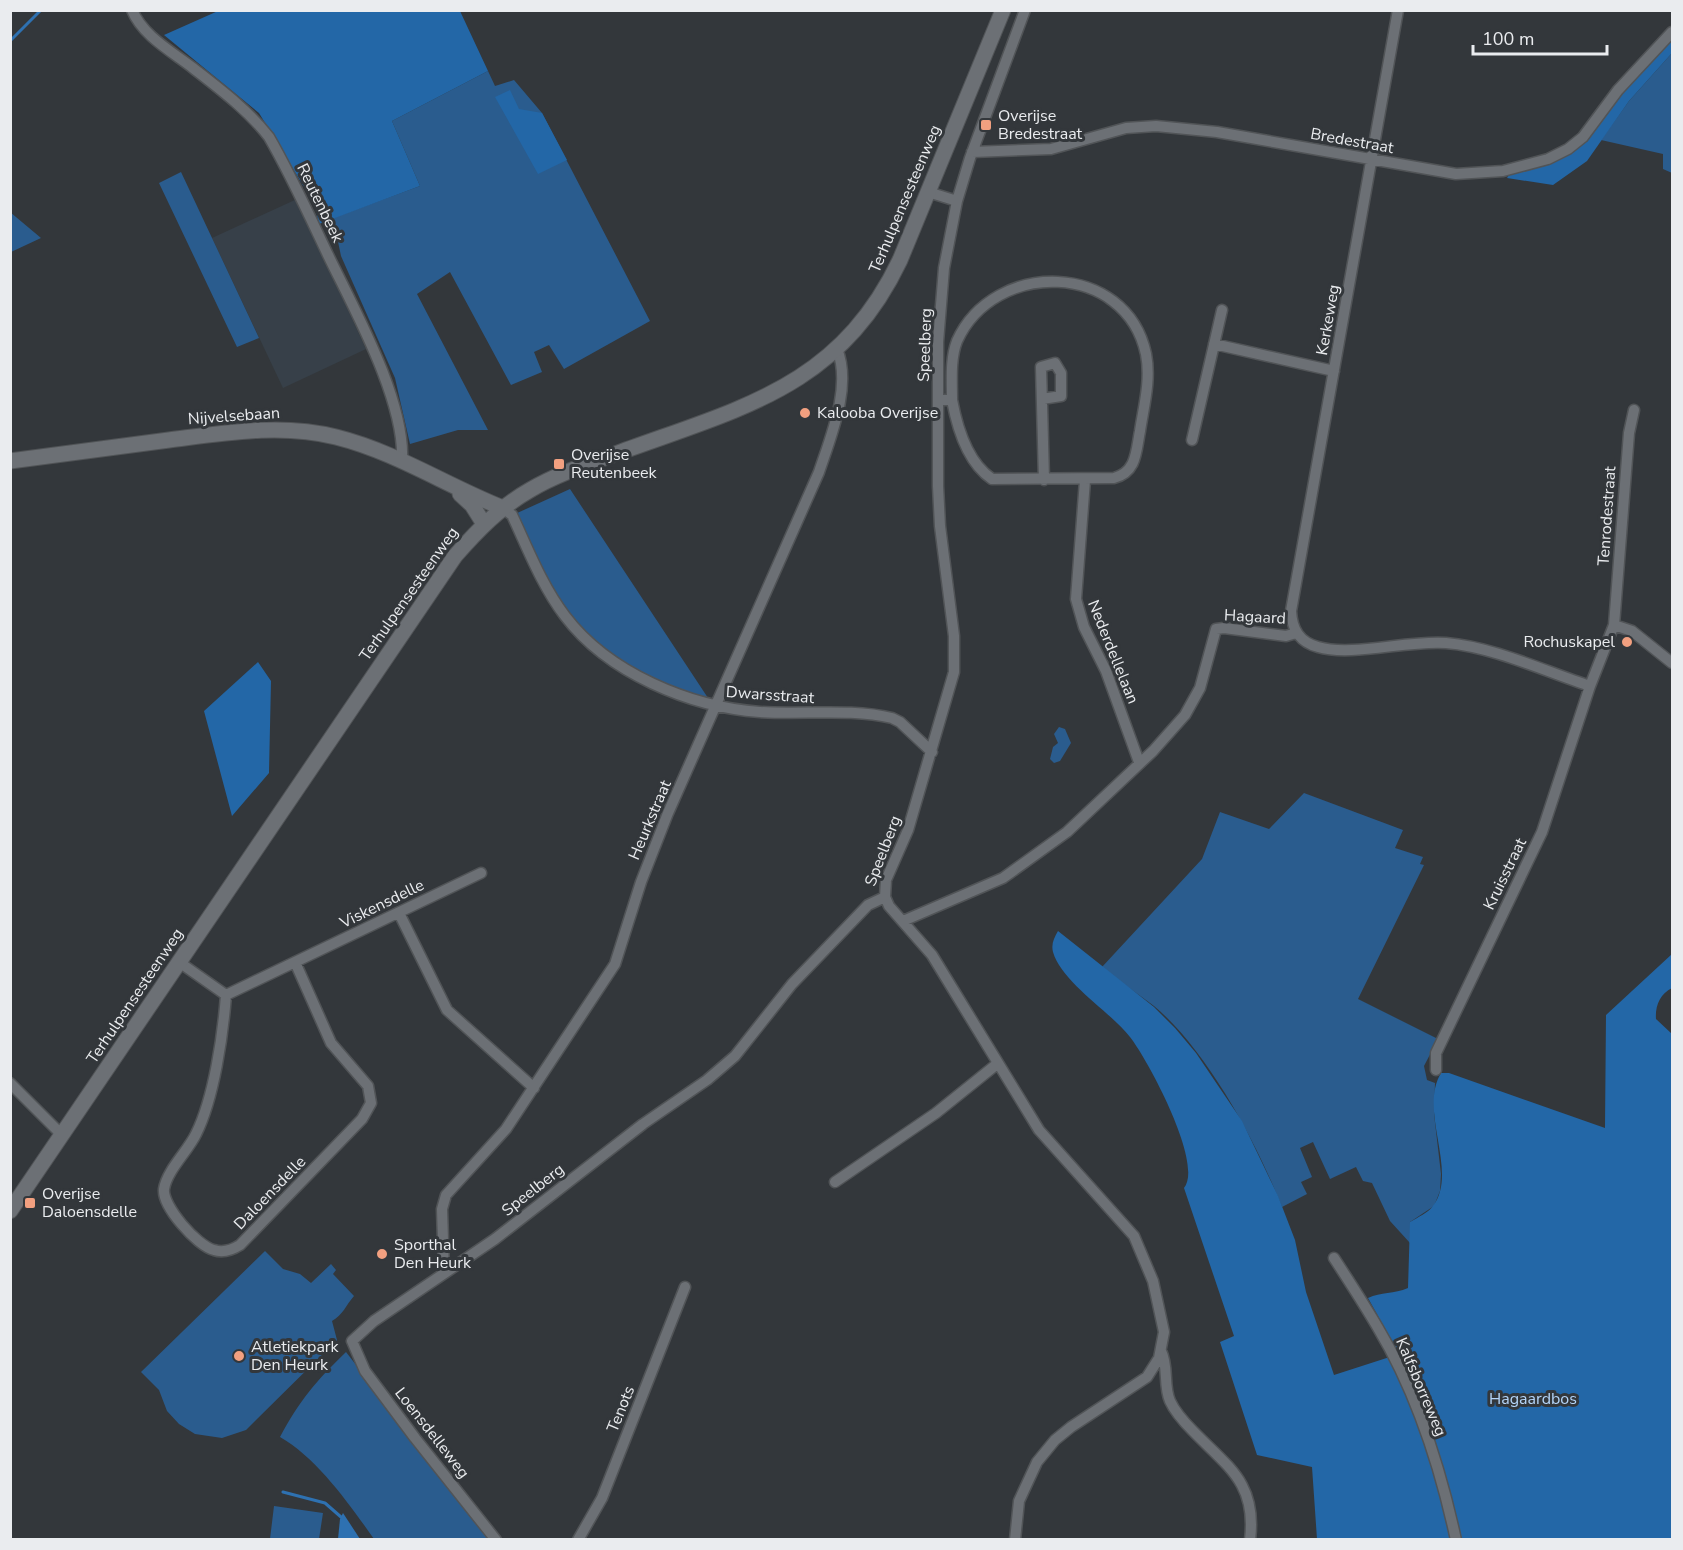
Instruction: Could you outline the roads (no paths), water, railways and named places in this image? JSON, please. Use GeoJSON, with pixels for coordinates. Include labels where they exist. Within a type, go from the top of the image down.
{"type":"FeatureCollection","features":[{"type":"Feature","properties":{"kind":"main road","name":"Terhulpensesteenweg"},"geometry":{"type":"LineString","coordinates":[[10,1211],[448,566],[484,524],[528,491],[572,470],[773,394],[799,380],[851,336],[881,297],[900,260],[1003,10]]}},
{"type":"Feature","properties":{"kind":"main road","name":"Nijvelsebaan"},"geometry":{"type":"LineString","coordinates":[[10,461],[231,432],[275,429],[333,436],[402,460],[450,486],[503,508]]}},
{"type":"Feature","properties":{"kind":"main road","name":"Nijvelsebaan"},"geometry":{"type":"LineString","coordinates":[[450,486],[472,505],[484,524]]}},
{"type":"Feature","properties":{"kind":"street","name":"Reutenbeek"},"geometry":{"type":"LineString","coordinates":[[132,10],[153,37],[253,116],[269,137],[343,285],[384,379],[400,433],[402,460]]}},
{"type":"Feature","properties":{"kind":"street","name":"Speelberg"},"geometry":{"type":"LineString","coordinates":[[352,1341],[362,1329],[495,1239],[643,1124],[707,1080],[735,1056],[792,984],[868,905],[885,897],[886,880],[908,830],[950,690],[955,654],[940,526],[938,342],[944,268],[957,201],[972,152],[1025,10]]}},
{"type":"Feature","properties":{"kind":"street","name":"Kerkeweg"},"geometry":{"type":"LineString","coordinates":[[1296,633],[1291,623],[1291,610],[1398,10]]}},
{"type":"Feature","properties":{"kind":"street","name":"Bredestraat"},"geometry":{"type":"LineString","coordinates":[[972,152],[1051,148],[1126,128],[1156,126],[1217,132],[1436,172],[1476,174],[1503,171],[1548,159],[1568,149],[1583,137],[1618,90],[1672,32]]}},
{"type":"Feature","properties":{"kind":"street"},"geometry":{"type":"LineString","coordinates":[[928,192],[957,201]]}},
{"type":"Feature","properties":{"kind":"street"},"geometry":{"type":"LineString","coordinates":[[1057,280],[1078,284],[1098,292],[1116,305],[1138,335],[1148,368],[1146,398],[1131,469],[1124,476],[1114,478],[1001,481],[992,479],[976,465],[961,431],[952,400],[952,385],[953,354],[957,340],[976,314],[1004,293],[1020,285],[1057,280]]}},
{"type":"Feature","properties":{"kind":"street"},"geometry":{"type":"LineString","coordinates":[[1192,440],[1222,310]]}},
{"type":"Feature","properties":{"kind":"street"},"geometry":{"type":"LineString","coordinates":[[1214,344],[1334,371]]}},
{"type":"Feature","properties":{"kind":"street","name":"Heurkstraat"},"geometry":{"type":"LineString","coordinates":[[444,1272],[442,1209],[444,1199],[497,1141],[615,964],[641,882],[819,472],[832,431],[842,379],[841,358],[837,349]]}},
{"type":"Feature","properties":{"kind":"street"},"geometry":{"type":"LineString","coordinates":[[938,385],[952,385]]}},
{"type":"Feature","properties":{"kind":"street"},"geometry":{"type":"LineString","coordinates":[[1042,399],[1044,480]]}},
{"type":"Feature","properties":{"kind":"street"},"geometry":{"type":"LineString","coordinates":[[938,400],[952,400]]}},
{"type":"Feature","properties":{"kind":"street","name":"Tenrodestraat"},"geometry":{"type":"LineString","coordinates":[[1614,624],[1629,433],[1634,410]]}},
{"type":"Feature","properties":{"kind":"street","name":"Nederdellelaan"},"geometry":{"type":"LineString","coordinates":[[1086,480],[1076,599],[1084,627],[1106,671],[1139,762]]}},
{"type":"Feature","properties":{"kind":"street","name":"Dwarsstraat"},"geometry":{"type":"LineString","coordinates":[[503,508],[512,515],[548,591],[581,635],[635,673],[669,690],[716,706],[760,712],[883,716],[900,722],[932,752]]}},
{"type":"Feature","properties":{"kind":"street"},"geometry":{"type":"LineString","coordinates":[[1590,686],[1614,624],[1632,631],[1672,663]]}},
{"type":"Feature","properties":{"kind":"street","name":"Hagaard"},"geometry":{"type":"LineString","coordinates":[[903,921],[972,892],[1017,869],[1067,832],[1176,726],[1192,703],[1206,673],[1216,629],[1286,636],[1296,633],[1305,642],[1334,650],[1424,642],[1466,646],[1590,686]]}},
{"type":"Feature","properties":{"kind":"street","name":"Kruisstraat"},"geometry":{"type":"LineString","coordinates":[[1436,1070],[1436,1053],[1542,832],[1590,686]]}},
{"type":"Feature","properties":{"kind":"street","name":"Viskensdelle"},"geometry":{"type":"LineString","coordinates":[[295,962],[481,873]]}},
{"type":"Feature","properties":{"kind":"street"},"geometry":{"type":"LineString","coordinates":[[885,897],[932,955],[1039,1130],[1134,1236],[1148,1265],[1158,1298],[1164,1332],[1161,1351],[1147,1377],[1071,1427],[1042,1455],[1028,1478],[1019,1501],[1015,1539]]}},
{"type":"Feature","properties":{"kind":"street"},"geometry":{"type":"LineString","coordinates":[[399,913],[447,1010],[534,1088]]}},
{"type":"Feature","properties":{"kind":"street"},"geometry":{"type":"LineString","coordinates":[[179,962],[226,995],[295,962]]}},
{"type":"Feature","properties":{"kind":"street","name":"Daloensdelle"},"geometry":{"type":"LineString","coordinates":[[226,995],[205,1115],[188,1149],[167,1180],[164,1196],[170,1210],[205,1246],[224,1251],[240,1245],[362,1119],[371,1103],[368,1086],[331,1043],[295,962]]}},
{"type":"Feature","properties":{"kind":"street"},"geometry":{"type":"LineString","coordinates":[[836,1182],[936,1113],[997,1064]]}},
{"type":"Feature","properties":{"kind":"street"},"geometry":{"type":"LineString","coordinates":[[10,1083],[63,1135]]}},
{"type":"Feature","properties":{"kind":"street","name":"Kalfsborreweg"},"geometry":{"type":"LineString","coordinates":[[1334,1258],[1379,1329],[1424,1425],[1445,1490],[1456,1539]]}},
{"type":"Feature","properties":{"kind":"street","name":"Tenots"},"geometry":{"type":"LineString","coordinates":[[578,1539],[602,1498],[685,1287]]}},
{"type":"Feature","properties":{"kind":"street","name":"Loensdelleweg"},"geometry":{"type":"LineString","coordinates":[[352,1341],[365,1371],[496,1539]]}},
{"type":"Feature","properties":{"kind":"street"},"geometry":{"type":"LineString","coordinates":[[1161,1351],[1165,1359],[1170,1401],[1185,1423],[1238,1476],[1249,1498],[1250,1539]]}},
{"type":"Feature","properties":{"kind":"waterway"},"geometry":{"type":"LineString","coordinates":[[10,41],[41,10]]}},
{"type":"Feature","properties":{"kind":"waterway"},"geometry":{"type":"LineString","coordinates":[[283,1492],[325,1503],[341,1517]]}},
{"type":"Feature","properties":{"kind":"place","name":"Overijse Bredestraat"},"geometry":{"type":"Point","coordinates":[986,125]}},
{"type":"Feature","properties":{"kind":"place","name":"Kalooba Overijse"},"geometry":{"type":"Point","coordinates":[805,413]}},
{"type":"Feature","properties":{"kind":"place","name":"Overijse Reutenbeek"},"geometry":{"type":"Point","coordinates":[559,464]}},
{"type":"Feature","properties":{"kind":"place","name":"Rochuskapel"},"geometry":{"type":"Point","coordinates":[1627,642]}},
{"type":"Feature","properties":{"kind":"place","name":"Overijse Daloensdelle"},"geometry":{"type":"Point","coordinates":[30,1203]}},
{"type":"Feature","properties":{"kind":"place","name":"Sporthal Den Heurk"},"geometry":{"type":"Point","coordinates":[382,1254]}},
{"type":"Feature","properties":{"kind":"place","name":"Atletiekpark Den Heurk"},"geometry":{"type":"Point","coordinates":[239,1356]}},
{"type":"Feature","properties":{"kind":"park label","name":"Hagaardbos"},"geometry":{"type":"Point","coordinates":[1533,1399]}}]}
